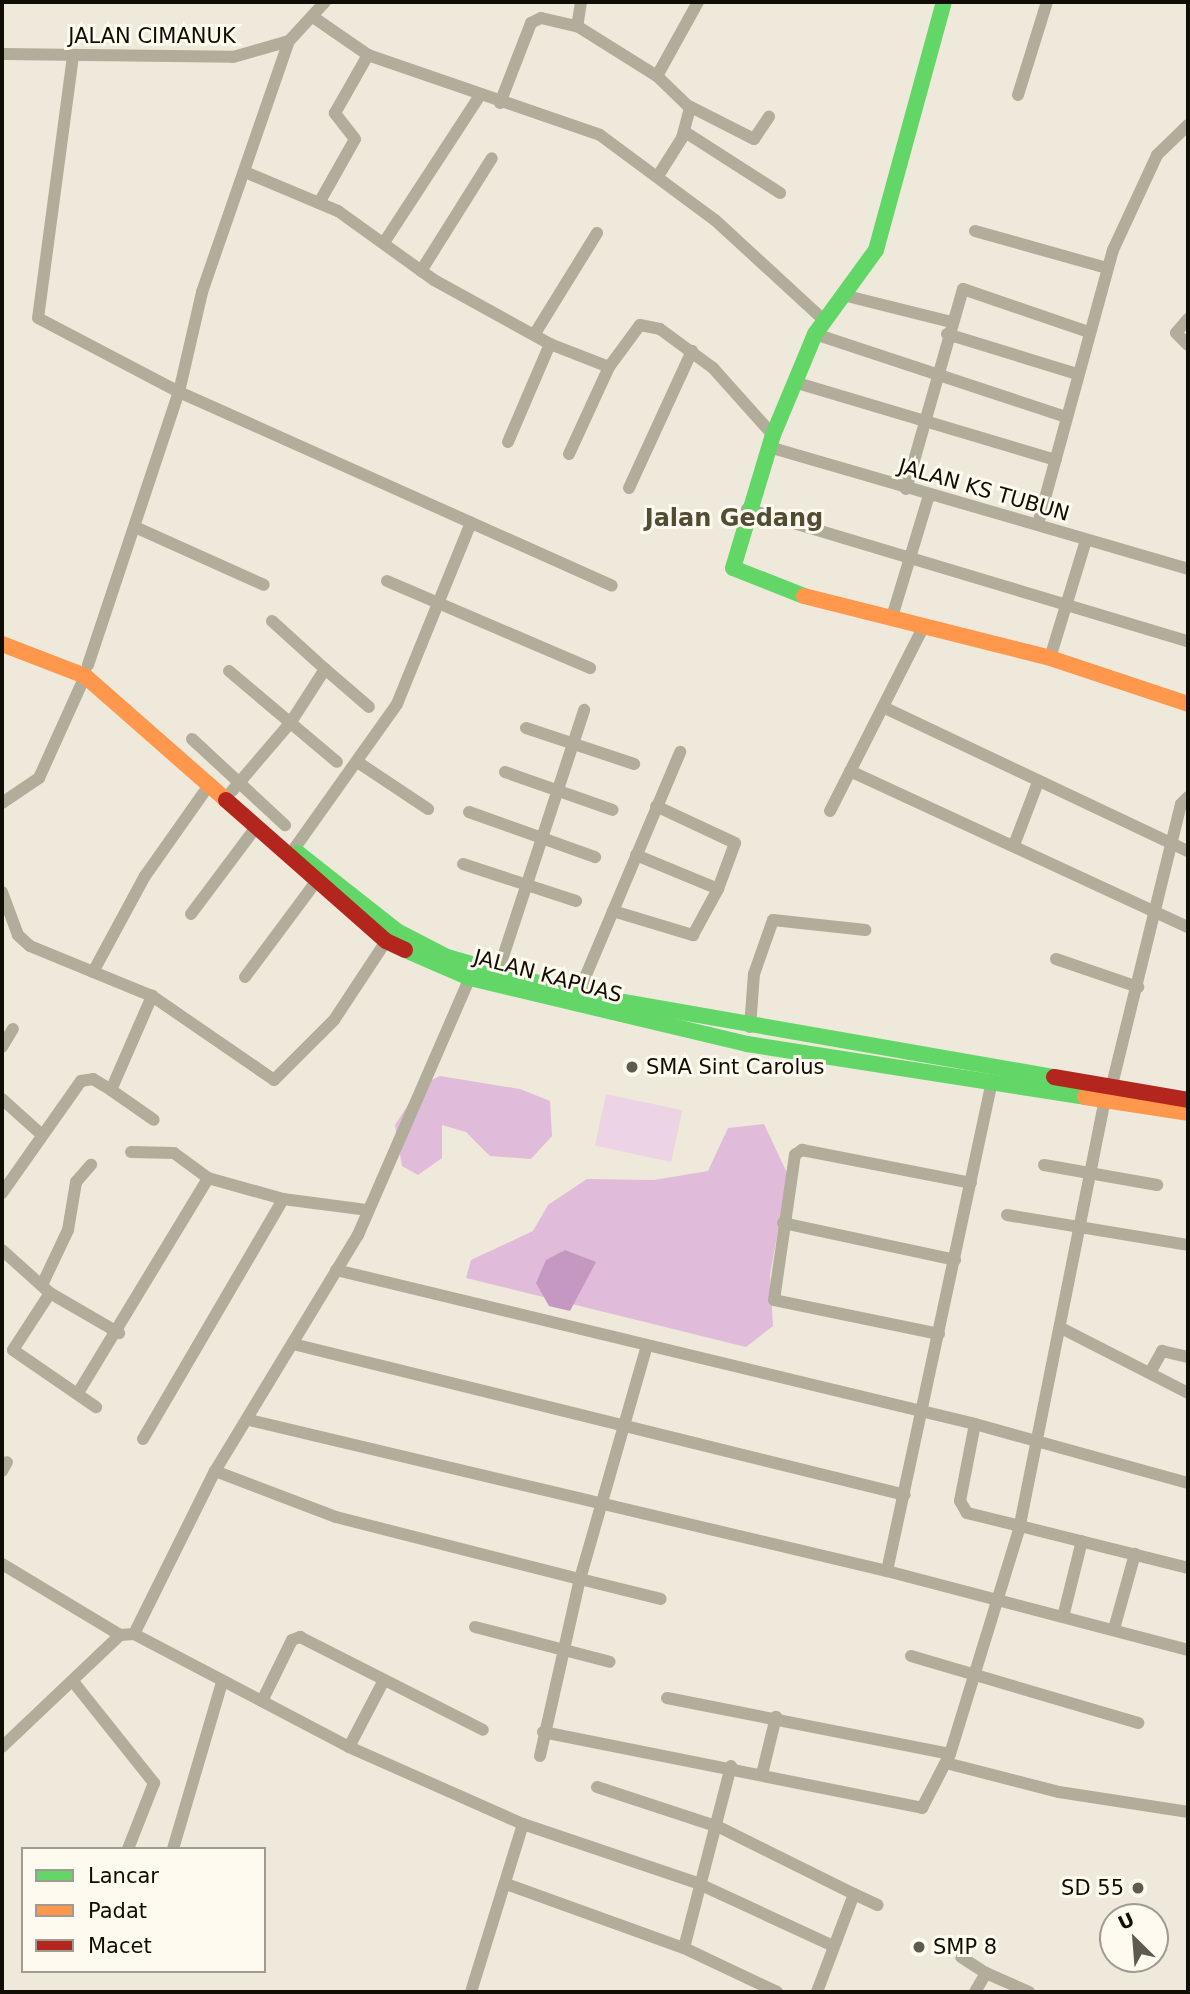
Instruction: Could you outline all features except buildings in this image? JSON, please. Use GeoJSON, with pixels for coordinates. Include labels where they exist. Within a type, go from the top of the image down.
{"type":"FeatureCollection","features":[{"type":"Feature","properties":{"kind":"street","name":"JALAN CIMANUK"},"geometry":{"type":"LineString","coordinates":[[2,54],[233,57],[289,41],[326,2]]}},
{"type":"Feature","properties":{"kind":"street"},"geometry":{"type":"LineString","coordinates":[[577,26],[581,2]]}},
{"type":"Feature","properties":{"kind":"street"},"geometry":{"type":"LineString","coordinates":[[657,76],[698,2]]}},
{"type":"Feature","properties":{"kind":"street"},"geometry":{"type":"LineString","coordinates":[[944,2],[876,250],[820,328],[794,382],[747,509],[733,556],[735,573],[892,618],[1050,658],[1188,704]]}},
{"type":"Feature","properties":{"kind":"street"},"geometry":{"type":"LineString","coordinates":[[1018,95],[1047,2]]}},
{"type":"Feature","properties":{"kind":"street"},"geometry":{"type":"LineString","coordinates":[[313,17],[368,55],[500,103],[600,135],[658,176],[820,328],[937,375],[1066,417]]}},
{"type":"Feature","properties":{"kind":"street"},"geometry":{"type":"LineString","coordinates":[[500,103],[531,23],[541,18],[577,26],[657,76],[689,106],[754,139],[769,117]]}},
{"type":"Feature","properties":{"kind":"street"},"geometry":{"type":"LineString","coordinates":[[2,803],[39,778],[87,671],[179,392],[202,292],[246,172],[289,41]]}},
{"type":"Feature","properties":{"kind":"street"},"geometry":{"type":"LineString","coordinates":[[319,203],[355,139],[335,113],[368,55]]}},
{"type":"Feature","properties":{"kind":"street"},"geometry":{"type":"LineString","coordinates":[[72,56],[35,313],[179,392],[612,586]]}},
{"type":"Feature","properties":{"kind":"street"},"geometry":{"type":"LineString","coordinates":[[385,241],[480,95]]}},
{"type":"Feature","properties":{"kind":"street"},"geometry":{"type":"LineString","coordinates":[[658,176],[685,132],[689,106]]}},
{"type":"Feature","properties":{"kind":"street"},"geometry":{"type":"LineString","coordinates":[[1038,524],[1086,331],[1107,268],[1157,155],[1188,125]]}},
{"type":"Feature","properties":{"kind":"street"},"geometry":{"type":"LineString","coordinates":[[685,132],[780,193]]}},
{"type":"Feature","properties":{"kind":"street"},"geometry":{"type":"LineString","coordinates":[[421,271],[492,158]]}},
{"type":"Feature","properties":{"kind":"street"},"geometry":{"type":"LineString","coordinates":[[246,172],[319,203],[385,241],[421,271],[550,344],[609,367]]}},
{"type":"Feature","properties":{"kind":"street"},"geometry":{"type":"LineString","coordinates":[[975,231],[1107,268]]}},
{"type":"Feature","properties":{"kind":"street"},"geometry":{"type":"LineString","coordinates":[[534,335],[597,233]]}},
{"type":"Feature","properties":{"kind":"street"},"geometry":{"type":"LineString","coordinates":[[906,489],[959,293],[967,288],[1086,331]]}},
{"type":"Feature","properties":{"kind":"street"},"geometry":{"type":"LineString","coordinates":[[844,295],[949,328],[1077,374]]}},
{"type":"Feature","properties":{"kind":"street"},"geometry":{"type":"LineString","coordinates":[[1188,318],[1176,332],[1188,345]]}},
{"type":"Feature","properties":{"kind":"street"},"geometry":{"type":"LineString","coordinates":[[569,454],[609,367],[637,325],[660,329],[692,351],[771,441]]}},
{"type":"Feature","properties":{"kind":"street"},"geometry":{"type":"LineString","coordinates":[[508,442],[550,344]]}},
{"type":"Feature","properties":{"kind":"street"},"geometry":{"type":"LineString","coordinates":[[629,488],[692,351]]}},
{"type":"Feature","properties":{"kind":"street"},"geometry":{"type":"LineString","coordinates":[[794,382],[1056,460]]}},
{"type":"Feature","properties":{"kind":"street","name":"JALAN KS TUBUN"},"geometry":{"type":"LineString","coordinates":[[771,441],[906,489],[1038,524],[1188,569]]}},
{"type":"Feature","properties":{"kind":"street"},"geometry":{"type":"LineString","coordinates":[[892,618],[929,495]]}},
{"type":"Feature","properties":{"kind":"street"},"geometry":{"type":"LineString","coordinates":[[747,509],[909,555],[1064,605],[1188,641]]}},
{"type":"Feature","properties":{"kind":"street"},"geometry":{"type":"LineString","coordinates":[[294,849],[359,763],[397,704],[436,599],[471,523]]}},
{"type":"Feature","properties":{"kind":"street"},"geometry":{"type":"LineString","coordinates":[[135,527],[264,585]]}},
{"type":"Feature","properties":{"kind":"street"},"geometry":{"type":"LineString","coordinates":[[1050,658],[1086,540]]}},
{"type":"Feature","properties":{"kind":"street"},"geometry":{"type":"LineString","coordinates":[[387,581],[436,599],[590,668]]}},
{"type":"Feature","properties":{"kind":"street"},"geometry":{"type":"LineString","coordinates":[[272,621],[369,707]]}},
{"type":"Feature","properties":{"kind":"street"},"geometry":{"type":"LineString","coordinates":[[830,811],[924,626]]}},
{"type":"Feature","properties":{"kind":"street","name":"JALAN KAPUAS"},"geometry":{"type":"LineString","coordinates":[[2,632],[87,671],[235,787],[294,849],[397,932],[447,957],[578,994],[1188,1112]]}},
{"type":"Feature","properties":{"kind":"street","name":"JALAN KAPUAS"},"geometry":{"type":"LineString","coordinates":[[2,645],[87,671],[315,883],[386,941],[470,978],[621,1018],[823,1057],[992,1083],[1107,1097],[1188,1100]]}},
{"type":"Feature","properties":{"kind":"street"},"geometry":{"type":"LineString","coordinates":[[235,787],[291,722],[325,669]]}},
{"type":"Feature","properties":{"kind":"street"},"geometry":{"type":"LineString","coordinates":[[229,671],[337,762]]}},
{"type":"Feature","properties":{"kind":"street"},"geometry":{"type":"LineString","coordinates":[[883,707],[1188,851]]}},
{"type":"Feature","properties":{"kind":"street"},"geometry":{"type":"LineString","coordinates":[[498,972],[584,709]]}},
{"type":"Feature","properties":{"kind":"street"},"geometry":{"type":"LineString","coordinates":[[526,728],[634,764]]}},
{"type":"Feature","properties":{"kind":"street"},"geometry":{"type":"LineString","coordinates":[[192,738],[235,787],[285,825]]}},
{"type":"Feature","properties":{"kind":"street"},"geometry":{"type":"LineString","coordinates":[[578,994],[680,751]]}},
{"type":"Feature","properties":{"kind":"street"},"geometry":{"type":"LineString","coordinates":[[359,763],[428,809]]}},
{"type":"Feature","properties":{"kind":"street"},"geometry":{"type":"LineString","coordinates":[[850,771],[1188,927]]}},
{"type":"Feature","properties":{"kind":"street"},"geometry":{"type":"LineString","coordinates":[[505,772],[613,810]]}},
{"type":"Feature","properties":{"kind":"street"},"geometry":{"type":"LineString","coordinates":[[1014,845],[1038,782]]}},
{"type":"Feature","properties":{"kind":"street"},"geometry":{"type":"LineString","coordinates":[[93,972],[145,876],[210,784]]}},
{"type":"Feature","properties":{"kind":"street"},"geometry":{"type":"LineString","coordinates":[[543,1732],[731,1766],[914,1809],[925,1804],[948,1758],[1020,1526],[1063,1329],[1080,1226],[1107,1097],[1138,987],[1172,844],[1188,797]]}},
{"type":"Feature","properties":{"kind":"street"},"geometry":{"type":"LineString","coordinates":[[613,911],[693,935],[718,889],[735,843],[656,806]]}},
{"type":"Feature","properties":{"kind":"street"},"geometry":{"type":"LineString","coordinates":[[469,812],[595,857]]}},
{"type":"Feature","properties":{"kind":"street"},"geometry":{"type":"LineString","coordinates":[[191,914],[257,827]]}},
{"type":"Feature","properties":{"kind":"street"},"geometry":{"type":"LineString","coordinates":[[636,855],[718,889]]}},
{"type":"Feature","properties":{"kind":"street"},"geometry":{"type":"LineString","coordinates":[[463,864],[576,901]]}},
{"type":"Feature","properties":{"kind":"street"},"geometry":{"type":"LineString","coordinates":[[245,977],[315,883]]}},
{"type":"Feature","properties":{"kind":"street"},"geometry":{"type":"LineString","coordinates":[[2,892],[18,935],[30,946],[152,996],[269,1078],[279,1079],[334,1020],[386,941]]}},
{"type":"Feature","properties":{"kind":"street"},"geometry":{"type":"LineString","coordinates":[[750,1027],[754,974],[774,920],[865,930]]}},
{"type":"Feature","properties":{"kind":"street"},"geometry":{"type":"LineString","coordinates":[[1056,959],[1138,987]]}},
{"type":"Feature","properties":{"kind":"street"},"geometry":{"type":"LineString","coordinates":[[134,1633],[215,1471],[249,1420],[368,1210],[470,978]]}},
{"type":"Feature","properties":{"kind":"street"},"geometry":{"type":"LineString","coordinates":[[111,1090],[152,996]]}},
{"type":"Feature","properties":{"kind":"street"},"geometry":{"type":"LineString","coordinates":[[2,1047],[13,1029]]}},
{"type":"Feature","properties":{"kind":"street"},"geometry":{"type":"LineString","coordinates":[[823,1057],[826,1040]]}},
{"type":"Feature","properties":{"kind":"street"},"geometry":{"type":"LineString","coordinates":[[2,1193],[80,1081],[93,1079],[153,1120]]}},
{"type":"Feature","properties":{"kind":"street"},"geometry":{"type":"LineString","coordinates":[[887,1571],[992,1083]]}},
{"type":"Feature","properties":{"kind":"street"},"geometry":{"type":"LineString","coordinates":[[2,1099],[42,1135]]}},
{"type":"Feature","properties":{"kind":"street"},"geometry":{"type":"LineString","coordinates":[[939,1334],[777,1304],[773,1284],[795,1155],[802,1150],[971,1183]]}},
{"type":"Feature","properties":{"kind":"street"},"geometry":{"type":"LineString","coordinates":[[131,1152],[174,1153],[208,1178],[283,1199],[368,1210]]}},
{"type":"Feature","properties":{"kind":"street"},"geometry":{"type":"LineString","coordinates":[[91,1165],[76,1182],[68,1230],[46,1289],[13,1350],[96,1408]]}},
{"type":"Feature","properties":{"kind":"street"},"geometry":{"type":"LineString","coordinates":[[1044,1166],[1157,1185]]}},
{"type":"Feature","properties":{"kind":"street"},"geometry":{"type":"LineString","coordinates":[[78,1393],[119,1333],[208,1178]]}},
{"type":"Feature","properties":{"kind":"street"},"geometry":{"type":"LineString","coordinates":[[143,1438],[283,1199]]}},
{"type":"Feature","properties":{"kind":"street"},"geometry":{"type":"LineString","coordinates":[[1007,1216],[1188,1245]]}},
{"type":"Feature","properties":{"kind":"street"},"geometry":{"type":"LineString","coordinates":[[783,1223],[955,1260]]}},
{"type":"Feature","properties":{"kind":"street"},"geometry":{"type":"LineString","coordinates":[[2,1250],[46,1289],[119,1333]]}},
{"type":"Feature","properties":{"kind":"street"},"geometry":{"type":"LineString","coordinates":[[336,1270],[923,1411],[1188,1483]]}},
{"type":"Feature","properties":{"kind":"street"},"geometry":{"type":"LineString","coordinates":[[1063,1329],[1151,1371],[1188,1393]]}},
{"type":"Feature","properties":{"kind":"street"},"geometry":{"type":"LineString","coordinates":[[293,1344],[592,1419],[622,1420],[905,1495]]}},
{"type":"Feature","properties":{"kind":"street"},"geometry":{"type":"LineString","coordinates":[[540,1756],[543,1732],[580,1578],[622,1420],[647,1346]]}},
{"type":"Feature","properties":{"kind":"street"},"geometry":{"type":"LineString","coordinates":[[1151,1371],[1162,1351],[1188,1357]]}},
{"type":"Feature","properties":{"kind":"street"},"geometry":{"type":"LineString","coordinates":[[249,1420],[887,1571],[1188,1650]]}},
{"type":"Feature","properties":{"kind":"street"},"geometry":{"type":"LineString","coordinates":[[975,1424],[960,1501],[967,1513],[1188,1568]]}},
{"type":"Feature","properties":{"kind":"street"},"geometry":{"type":"LineString","coordinates":[[215,1471],[337,1517],[661,1599]]}},
{"type":"Feature","properties":{"kind":"street"},"geometry":{"type":"LineString","coordinates":[[1063,1617],[1082,1541]]}},
{"type":"Feature","properties":{"kind":"street"},"geometry":{"type":"LineString","coordinates":[[1114,1629],[1135,1553]]}},
{"type":"Feature","properties":{"kind":"street"},"geometry":{"type":"LineString","coordinates":[[2,1564],[120,1635],[134,1633],[222,1683],[349,1747],[517,1821],[697,1883],[831,1945]]}},
{"type":"Feature","properties":{"kind":"street"},"geometry":{"type":"LineString","coordinates":[[475,1627],[610,1662]]}},
{"type":"Feature","properties":{"kind":"street"},"geometry":{"type":"LineString","coordinates":[[2,1747],[75,1684],[120,1635]]}},
{"type":"Feature","properties":{"kind":"street"},"geometry":{"type":"LineString","coordinates":[[262,1701],[296,1637],[483,1730]]}},
{"type":"Feature","properties":{"kind":"street"},"geometry":{"type":"LineString","coordinates":[[911,1656],[1138,1723]]}},
{"type":"Feature","properties":{"kind":"street"},"geometry":{"type":"LineString","coordinates":[[349,1747],[383,1682]]}},
{"type":"Feature","properties":{"kind":"street"},"geometry":{"type":"LineString","coordinates":[[174,1847],[222,1683]]}},
{"type":"Feature","properties":{"kind":"street"},"geometry":{"type":"LineString","coordinates":[[75,1684],[153,1783],[129,1847]]}},
{"type":"Feature","properties":{"kind":"street"},"geometry":{"type":"LineString","coordinates":[[667,1698],[776,1717],[948,1758],[1059,1792],[1188,1812]]}},
{"type":"Feature","properties":{"kind":"street"},"geometry":{"type":"LineString","coordinates":[[762,1774],[776,1717]]}},
{"type":"Feature","properties":{"kind":"street"},"geometry":{"type":"LineString","coordinates":[[684,1948],[697,1883],[719,1828],[731,1766]]}},
{"type":"Feature","properties":{"kind":"street"},"geometry":{"type":"LineString","coordinates":[[597,1787],[719,1828],[878,1905]]}},
{"type":"Feature","properties":{"kind":"street"},"geometry":{"type":"LineString","coordinates":[[471,1992],[506,1884],[517,1821]]}},
{"type":"Feature","properties":{"kind":"street"},"geometry":{"type":"LineString","coordinates":[[506,1884],[684,1948],[777,1992]]}},
{"type":"Feature","properties":{"kind":"street"},"geometry":{"type":"LineString","coordinates":[[817,1992],[831,1945],[854,1894]]}},
{"type":"Feature","properties":{"kind":"street"},"geometry":{"type":"LineString","coordinates":[[961,1958],[986,1973],[1030,1992]]}},
{"type":"Feature","properties":{"kind":"street"},"geometry":{"type":"LineString","coordinates":[[975,1992],[986,1973]]}},
{"type":"Feature","properties":{"kind":"shaded area"},"geometry":{"type":"Polygon","coordinates":[[[440,1076],[520,1089],[550,1101],[552,1136],[531,1159],[490,1156],[466,1132],[442,1125],[442,1158],[418,1175],[402,1166],[395,1125],[421,1085],[440,1076]]]}},
{"type":"Feature","properties":{"kind":"shaded area"},"geometry":{"type":"Polygon","coordinates":[[[606,1094],[682,1110],[671,1162],[595,1146],[606,1094]]]}},
{"type":"Feature","properties":{"kind":"shaded area"},"geometry":{"type":"Polygon","coordinates":[[[764,1124],[788,1175],[770,1275],[773,1326],[746,1347],[466,1278],[471,1260],[533,1231],[548,1205],[587,1179],[654,1180],[708,1171],[728,1128],[764,1124]]]}},
{"type":"Feature","properties":{"kind":"shaded area"},"geometry":{"type":"Polygon","coordinates":[[[565,1250],[596,1262],[570,1311],[549,1306],[536,1283],[546,1260],[565,1250]]]}},
{"type":"Feature","properties":{"kind":"traffic: fast"},"geometry":{"type":"LineString","coordinates":[[804,596],[733,568],[773,435],[815,334],[876,250],[944,2]]}},
{"type":"Feature","properties":{"kind":"traffic: fast"},"geometry":{"type":"LineString","coordinates":[[298,853],[397,931],[447,957],[578,994],[1054,1077]]}},
{"type":"Feature","properties":{"kind":"traffic: fast"},"geometry":{"type":"LineString","coordinates":[[405,950],[470,978],[747,1044],[1085,1097]]}},
{"type":"Feature","properties":{"kind":"traffic: slow"},"geometry":{"type":"LineString","coordinates":[[804,596],[1050,658],[1188,704]]}},
{"type":"Feature","properties":{"kind":"traffic: slow"},"geometry":{"type":"LineString","coordinates":[[2,644],[85,676],[226,800]]}},
{"type":"Feature","properties":{"kind":"traffic: slow"},"geometry":{"type":"LineString","coordinates":[[1085,1097],[1188,1113]]}},
{"type":"Feature","properties":{"kind":"traffic: jam"},"geometry":{"type":"LineString","coordinates":[[226,800],[386,941],[405,950]]}},
{"type":"Feature","properties":{"kind":"traffic: jam"},"geometry":{"type":"LineString","coordinates":[[1054,1077],[1188,1100]]}},
{"type":"Feature","properties":{"kind":"place","name":"SMA Sint Carolus"},"geometry":{"type":"Point","coordinates":[632,1067]}},
{"type":"Feature","properties":{"kind":"place","name":"SD 55"},"geometry":{"type":"Point","coordinates":[1138,1888]}},
{"type":"Feature","properties":{"kind":"place","name":"SMP 8"},"geometry":{"type":"Point","coordinates":[919,1947]}},
{"type":"Feature","properties":{"kind":"district","name":"Jalan Gedang"},"geometry":{"type":"Point","coordinates":[734,519]}}]}
